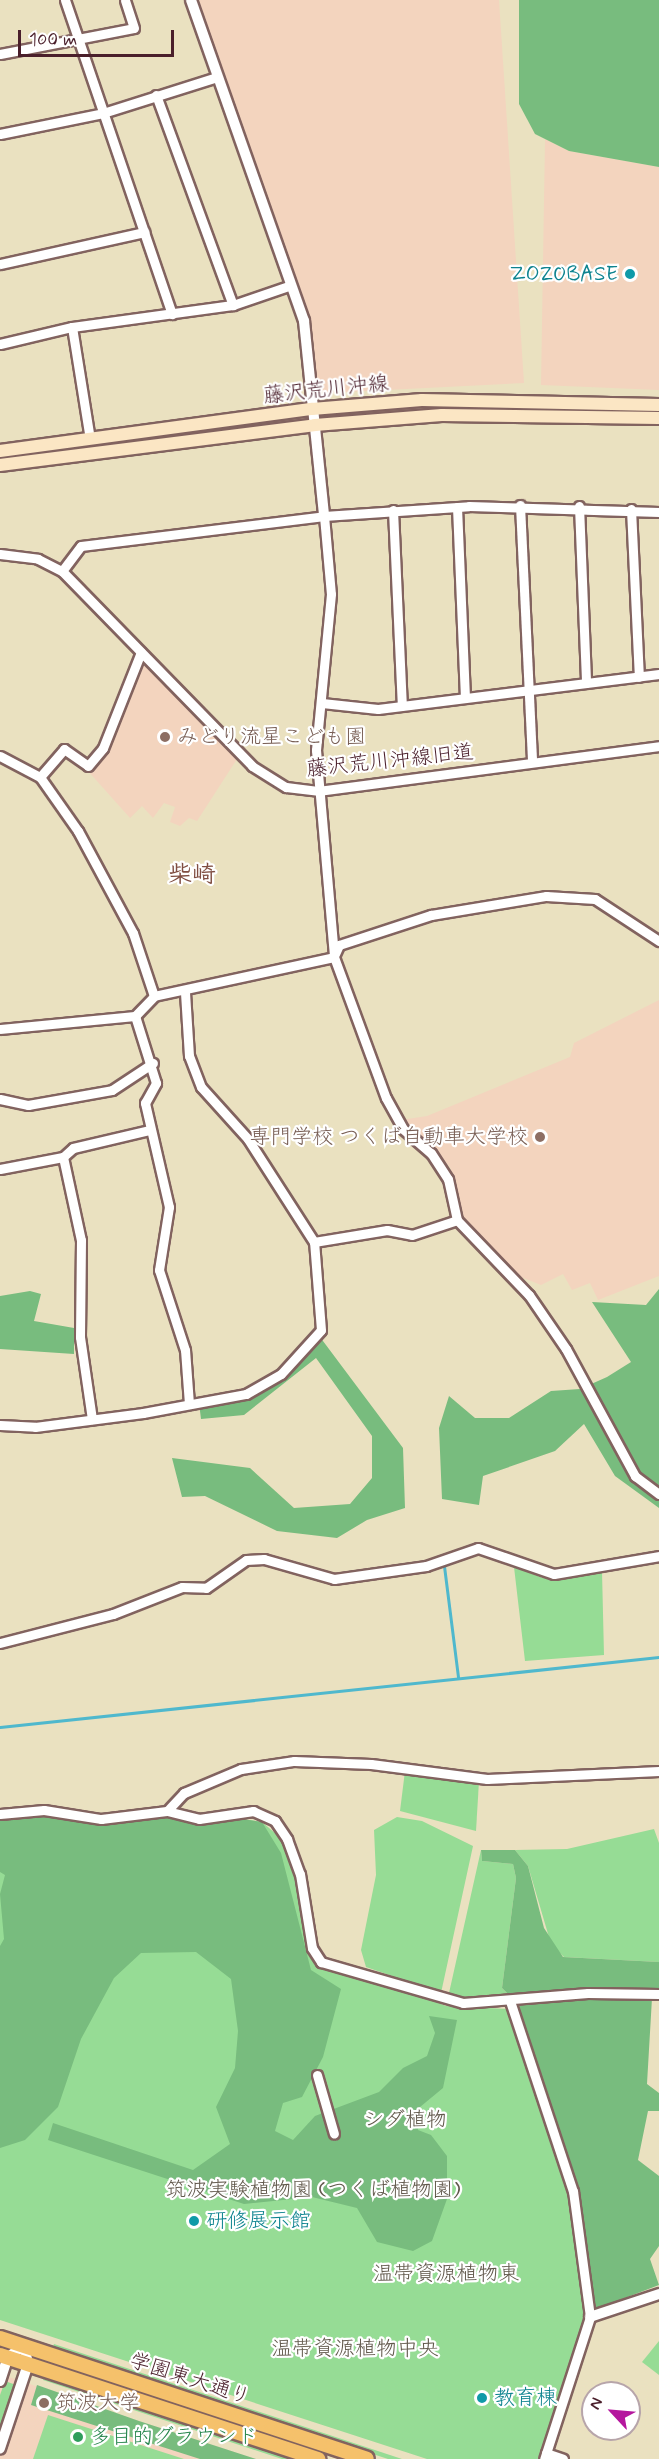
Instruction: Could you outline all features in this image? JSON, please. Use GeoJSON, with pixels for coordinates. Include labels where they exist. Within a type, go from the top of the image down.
{"type":"FeatureCollection","features":[{"type":"Feature","properties":{"kind":"main road","name":"藤沢荒川沖線"},"geometry":{"type":"LineString","coordinates":[[0,451],[312,409],[486,399],[659,405]]}},
{"type":"Feature","properties":{"kind":"main road","name":"藤沢荒川沖線"},"geometry":{"type":"LineString","coordinates":[[0,465],[315,425],[508,413],[659,418]]}},
{"type":"Feature","properties":{"kind":"main road","name":"学園東大通り"},"geometry":{"type":"LineString","coordinates":[[0,2338],[367,2459]]}},
{"type":"Feature","properties":{"kind":"main road","name":"学園東大通り"},"geometry":{"type":"LineString","coordinates":[[4,2356],[318,2459]]}},
{"type":"Feature","properties":{"kind":"street"},"geometry":{"type":"LineString","coordinates":[[65,0],[172,314]]}},
{"type":"Feature","properties":{"kind":"street"},"geometry":{"type":"LineString","coordinates":[[0,54],[134,28],[125,0]]}},
{"type":"Feature","properties":{"kind":"street"},"geometry":{"type":"LineString","coordinates":[[191,0],[304,321],[331,594],[322,703],[318,791],[334,957],[386,1098],[403,1129],[431,1153],[448,1179],[457,1220],[529,1295],[566,1349],[635,1476],[659,1494]]}},
{"type":"Feature","properties":{"kind":"street"},"geometry":{"type":"LineString","coordinates":[[0,134],[103,113],[217,77]]}},
{"type":"Feature","properties":{"kind":"street"},"geometry":{"type":"LineString","coordinates":[[156,95],[233,305]]}},
{"type":"Feature","properties":{"kind":"street"},"geometry":{"type":"LineString","coordinates":[[0,264],[144,232]]}},
{"type":"Feature","properties":{"kind":"street"},"geometry":{"type":"LineString","coordinates":[[0,344],[72,327],[233,305],[291,285]]}},
{"type":"Feature","properties":{"kind":"street"},"geometry":{"type":"LineString","coordinates":[[72,327],[90,439]]}},
{"type":"Feature","properties":{"kind":"street"},"geometry":{"type":"LineString","coordinates":[[62,571],[81,546],[324,516],[393,510],[520,505],[579,506],[659,512]]}},
{"type":"Feature","properties":{"kind":"street"},"geometry":{"type":"LineString","coordinates":[[520,505],[532,762]]}},
{"type":"Feature","properties":{"kind":"street"},"geometry":{"type":"LineString","coordinates":[[579,506],[586,683]]}},
{"type":"Feature","properties":{"kind":"street"},"geometry":{"type":"LineString","coordinates":[[457,507],[465,698]]}},
{"type":"Feature","properties":{"kind":"street"},"geometry":{"type":"LineString","coordinates":[[631,509],[639,677]]}},
{"type":"Feature","properties":{"kind":"street"},"geometry":{"type":"LineString","coordinates":[[393,510],[402,706]]}},
{"type":"Feature","properties":{"kind":"street","name":"藤沢荒川沖線旧道"},"geometry":{"type":"LineString","coordinates":[[0,554],[38,559],[62,571],[252,766],[286,787],[318,791],[659,746]]}},
{"type":"Feature","properties":{"kind":"street"},"geometry":{"type":"LineString","coordinates":[[40,777],[64,749],[88,766],[103,748],[141,652]]}},
{"type":"Feature","properties":{"kind":"street"},"geometry":{"type":"LineString","coordinates":[[322,703],[402,706],[659,674]]}},
{"type":"Feature","properties":{"kind":"street"},"geometry":{"type":"LineString","coordinates":[[0,756],[40,777],[99,865],[134,933],[154,996]]}},
{"type":"Feature","properties":{"kind":"street"},"geometry":{"type":"LineString","coordinates":[[334,957],[339,945],[431,915],[546,896],[596,899],[659,941]]}},
{"type":"Feature","properties":{"kind":"street"},"geometry":{"type":"LineString","coordinates":[[0,1029],[135,1016],[154,996],[185,993],[334,957]]}},
{"type":"Feature","properties":{"kind":"street"},"geometry":{"type":"LineString","coordinates":[[0,1425],[92,1419],[189,1404],[263,1386],[321,1330],[314,1242],[248,1139],[201,1087],[189,1056],[185,993]]}},
{"type":"Feature","properties":{"kind":"street"},"geometry":{"type":"LineString","coordinates":[[135,1016],[153,1063],[156,1083],[145,1103],[169,1207],[159,1270],[185,1350],[189,1404]]}},
{"type":"Feature","properties":{"kind":"street"},"geometry":{"type":"LineString","coordinates":[[0,1099],[28,1105],[112,1090],[153,1063]]}},
{"type":"Feature","properties":{"kind":"street"},"geometry":{"type":"LineString","coordinates":[[0,1169],[63,1157],[74,1148],[150,1130]]}},
{"type":"Feature","properties":{"kind":"street"},"geometry":{"type":"LineString","coordinates":[[63,1157],[81,1240],[80,1336],[92,1419]]}},
{"type":"Feature","properties":{"kind":"street"},"geometry":{"type":"LineString","coordinates":[[314,1242],[387,1230],[412,1235],[457,1220]]}},
{"type":"Feature","properties":{"kind":"street"},"geometry":{"type":"LineString","coordinates":[[0,1643],[113,1614],[182,1587],[206,1588],[246,1560],[355,1579],[426,1566],[478,1548],[554,1574],[659,1556]]}},
{"type":"Feature","properties":{"kind":"street"},"geometry":{"type":"LineString","coordinates":[[167,1811],[184,1793],[242,1769],[294,1761],[371,1764],[487,1779],[659,1772]]}},
{"type":"Feature","properties":{"kind":"street"},"geometry":{"type":"LineString","coordinates":[[0,1814],[45,1810],[101,1819],[167,1811],[199,1819],[253,1811],[275,1821],[300,1874],[312,1948],[321,1962],[444,2000],[510,2001],[588,1993],[659,1994]]}},
{"type":"Feature","properties":{"kind":"street"},"geometry":{"type":"LineString","coordinates":[[510,2001],[573,2191],[590,2317],[545,2456],[563,2459]]}},
{"type":"Feature","properties":{"kind":"street"},"geometry":{"type":"LineString","coordinates":[[317,2075],[334,2133]]}},
{"type":"Feature","properties":{"kind":"street"},"geometry":{"type":"LineString","coordinates":[[590,2317],[659,2294]]}},
{"type":"Feature","properties":{"kind":"street"},"geometry":{"type":"LineString","coordinates":[[0,2381],[4,2356],[24,2346],[28,2364],[0,2448]]}},
{"type":"Feature","properties":{"kind":"shaded area"},"geometry":{"type":"Polygon","coordinates":[[[197,0],[499,0],[524,383],[327,393],[318,388],[311,322],[197,0]]]}},
{"type":"Feature","properties":{"kind":"shaded area"},"geometry":{"type":"Polygon","coordinates":[[[545,139],[569,151],[659,167],[659,390],[541,385],[545,139]]]}},
{"type":"Feature","properties":{"kind":"shaded area","name":"みどり流星こども園"},"geometry":{"type":"Polygon","coordinates":[[[141,662],[237,759],[197,821],[189,818],[180,826],[170,822],[175,807],[164,803],[153,818],[142,806],[130,818],[88,771],[109,749],[141,662]]]}},
{"type":"Feature","properties":{"kind":"shaded area","name":"専門学校 つくば自動車大学校"},"geometry":{"type":"Polygon","coordinates":[[[659,1000],[659,1276],[598,1300],[590,1283],[572,1290],[563,1274],[541,1285],[521,1277],[466,1225],[450,1167],[401,1120],[427,1116],[570,1057],[574,1043],[659,1000]]]}},
{"type":"Feature","properties":{"kind":"shaded area","name":"筑波大学"},"geometry":{"type":"Polygon","coordinates":[[[0,2374],[139,2421],[256,2459],[0,2459],[0,2374]]]}},
{"type":"Feature","properties":{"kind":"green space"},"geometry":{"type":"Polygon","coordinates":[[[519,0],[659,0],[659,167],[569,151],[535,134],[519,104],[519,0]]]}},
{"type":"Feature","properties":{"kind":"green space"},"geometry":{"type":"Polygon","coordinates":[[[659,1289],[659,1508],[615,1476],[584,1424],[555,1451],[483,1476],[479,1505],[442,1499],[439,1428],[449,1396],[475,1418],[509,1418],[551,1391],[580,1389],[607,1377],[631,1362],[592,1302],[646,1305],[659,1289]]]}},
{"type":"Feature","properties":{"kind":"green space"},"geometry":{"type":"Polygon","coordinates":[[[30,1291],[41,1294],[34,1321],[74,1328],[74,1354],[0,1349],[0,1296],[30,1291]]]}},
{"type":"Feature","properties":{"kind":"green space"},"geometry":{"type":"Polygon","coordinates":[[[317,1333],[403,1448],[405,1508],[367,1520],[337,1538],[277,1531],[205,1496],[182,1497],[172,1458],[250,1468],[294,1508],[350,1504],[372,1478],[372,1436],[316,1358],[244,1415],[201,1419],[199,1403],[263,1386],[317,1333]]]}},
{"type":"Feature","properties":{"kind":"green space"},"geometry":{"type":"Polygon","coordinates":[[[514,1567],[543,1578],[602,1571],[604,1655],[525,1661],[514,1567]]]}},
{"type":"Feature","properties":{"kind":"green space"},"geometry":{"type":"Polygon","coordinates":[[[405,1771],[479,1781],[476,1831],[400,1811],[405,1771]]]}},
{"type":"Feature","properties":{"kind":"green space","name":"筑波実験植物園 (つくば植物園)"},"geometry":{"type":"Polygon","coordinates":[[[43,1815],[100,1825],[166,1816],[199,1824],[228,1817],[262,1822],[282,1839],[294,1869],[309,1951],[316,1964],[374,1977],[446,2006],[509,2009],[569,2193],[585,2322],[538,2459],[427,2459],[0,2320],[0,1820],[43,1815]]]}},
{"type":"Feature","properties":{"kind":"green space","name":"シダ植物"},"geometry":{"type":"Polygon","coordinates":[[[43,1815],[100,1825],[166,1816],[199,1824],[228,1817],[262,1822],[281,1853],[311,1970],[341,1989],[323,2057],[302,2097],[283,2103],[275,2131],[293,2140],[315,2116],[379,2092],[403,2068],[427,2056],[435,2033],[429,2016],[457,2020],[443,2088],[420,2107],[418,2130],[431,2135],[447,2156],[447,2199],[432,2241],[413,2251],[377,2242],[357,2208],[312,2197],[244,2204],[48,2140],[53,2123],[193,2170],[230,2144],[216,2107],[235,2068],[238,2031],[231,1979],[196,1952],[141,1953],[114,1978],[81,2039],[58,2107],[25,2140],[0,2148],[0,1946],[4,1939],[0,1894],[5,1875],[0,1872],[0,1820],[43,1815]]]}},
{"type":"Feature","properties":{"kind":"green space"},"geometry":{"type":"Polygon","coordinates":[[[397,1817],[422,1821],[473,1846],[441,1993],[366,1967],[361,1950],[376,1875],[374,1830],[397,1817]]]}},
{"type":"Feature","properties":{"kind":"green space"},"geometry":{"type":"Polygon","coordinates":[[[654,1829],[659,1843],[659,1962],[564,1957],[551,1944],[528,1866],[515,1850],[567,1849],[654,1829]]]}},
{"type":"Feature","properties":{"kind":"green space"},"geometry":{"type":"Polygon","coordinates":[[[481,1850],[482,1861],[513,1864],[516,1878],[502,1988],[510,1996],[466,1999],[449,1993],[481,1850]]]}},
{"type":"Feature","properties":{"kind":"green space"},"geometry":{"type":"Polygon","coordinates":[[[481,1850],[515,1850],[528,1866],[544,1928],[563,1957],[659,1962],[659,1988],[510,1996],[502,1988],[516,1878],[513,1864],[482,1861],[481,1850]]]}},
{"type":"Feature","properties":{"kind":"green space"},"geometry":{"type":"Polygon","coordinates":[[[587,1997],[652,1998],[647,2084],[659,2093],[659,2111],[648,2111],[638,2160],[659,2176],[659,2246],[650,2259],[659,2285],[596,2309],[578,2189],[518,2009],[521,2003],[587,1997]]]}},
{"type":"Feature","properties":{"kind":"green space"},"geometry":{"type":"Polygon","coordinates":[[[659,2341],[659,2375],[642,2362],[659,2341]]]}},
{"type":"Feature","properties":{"kind":"green space"},"geometry":{"type":"Polygon","coordinates":[[[54,2344],[402,2459],[388,2459],[52,2349],[54,2344]]]}},
{"type":"Feature","properties":{"kind":"green space"},"geometry":{"type":"Polygon","coordinates":[[[44,2376],[298,2459],[282,2459],[43,2380],[44,2376]]]}},
{"type":"Feature","properties":{"kind":"green space"},"geometry":{"type":"Polygon","coordinates":[[[5,2381],[16,2385],[0,2433],[0,2395],[5,2381]]]}},
{"type":"Feature","properties":{"kind":"green space"},"geometry":{"type":"Polygon","coordinates":[[[37,2385],[256,2459],[200,2459],[31,2405],[37,2385]]]}},
{"type":"Feature","properties":{"kind":"green space","name":"多目的グラウンド"},"geometry":{"type":"Polygon","coordinates":[[[48,2415],[184,2459],[33,2459],[48,2415]]]}},
{"type":"Feature","properties":{"kind":"waterway"},"geometry":{"type":"LineString","coordinates":[[444,1566],[458,1677]]}},
{"type":"Feature","properties":{"kind":"waterway"},"geometry":{"type":"LineString","coordinates":[[0,1727],[659,1657]]}},
{"type":"Feature","properties":{"kind":"place","name":"ZOZOBASE"},"geometry":{"type":"Point","coordinates":[630,274]}},
{"type":"Feature","properties":{"kind":"place","name":"みどり流星こども園"},"geometry":{"type":"Point","coordinates":[165,737]}},
{"type":"Feature","properties":{"kind":"place","name":"専門学校 つくば自動車大学校"},"geometry":{"type":"Point","coordinates":[540,1137]}},
{"type":"Feature","properties":{"kind":"place","name":"研修展示館"},"geometry":{"type":"Point","coordinates":[194,2221]}},
{"type":"Feature","properties":{"kind":"place","name":"教育棟"},"geometry":{"type":"Point","coordinates":[482,2398]}},
{"type":"Feature","properties":{"kind":"place","name":"筑波大学"},"geometry":{"type":"Point","coordinates":[44,2403]}},
{"type":"Feature","properties":{"kind":"place","name":"多目的グラウンド"},"geometry":{"type":"Point","coordinates":[78,2437]}},
{"type":"Feature","properties":{"kind":"district","name":"柴崎"},"geometry":{"type":"Point","coordinates":[192,876]}},
{"type":"Feature","properties":{"kind":"park label","name":"温帯資源植物東"},"geometry":{"type":"Point","coordinates":[446,2274]}},
{"type":"Feature","properties":{"kind":"park label","name":"温帯資源植物中央"},"geometry":{"type":"Point","coordinates":[355,2349]}}]}
